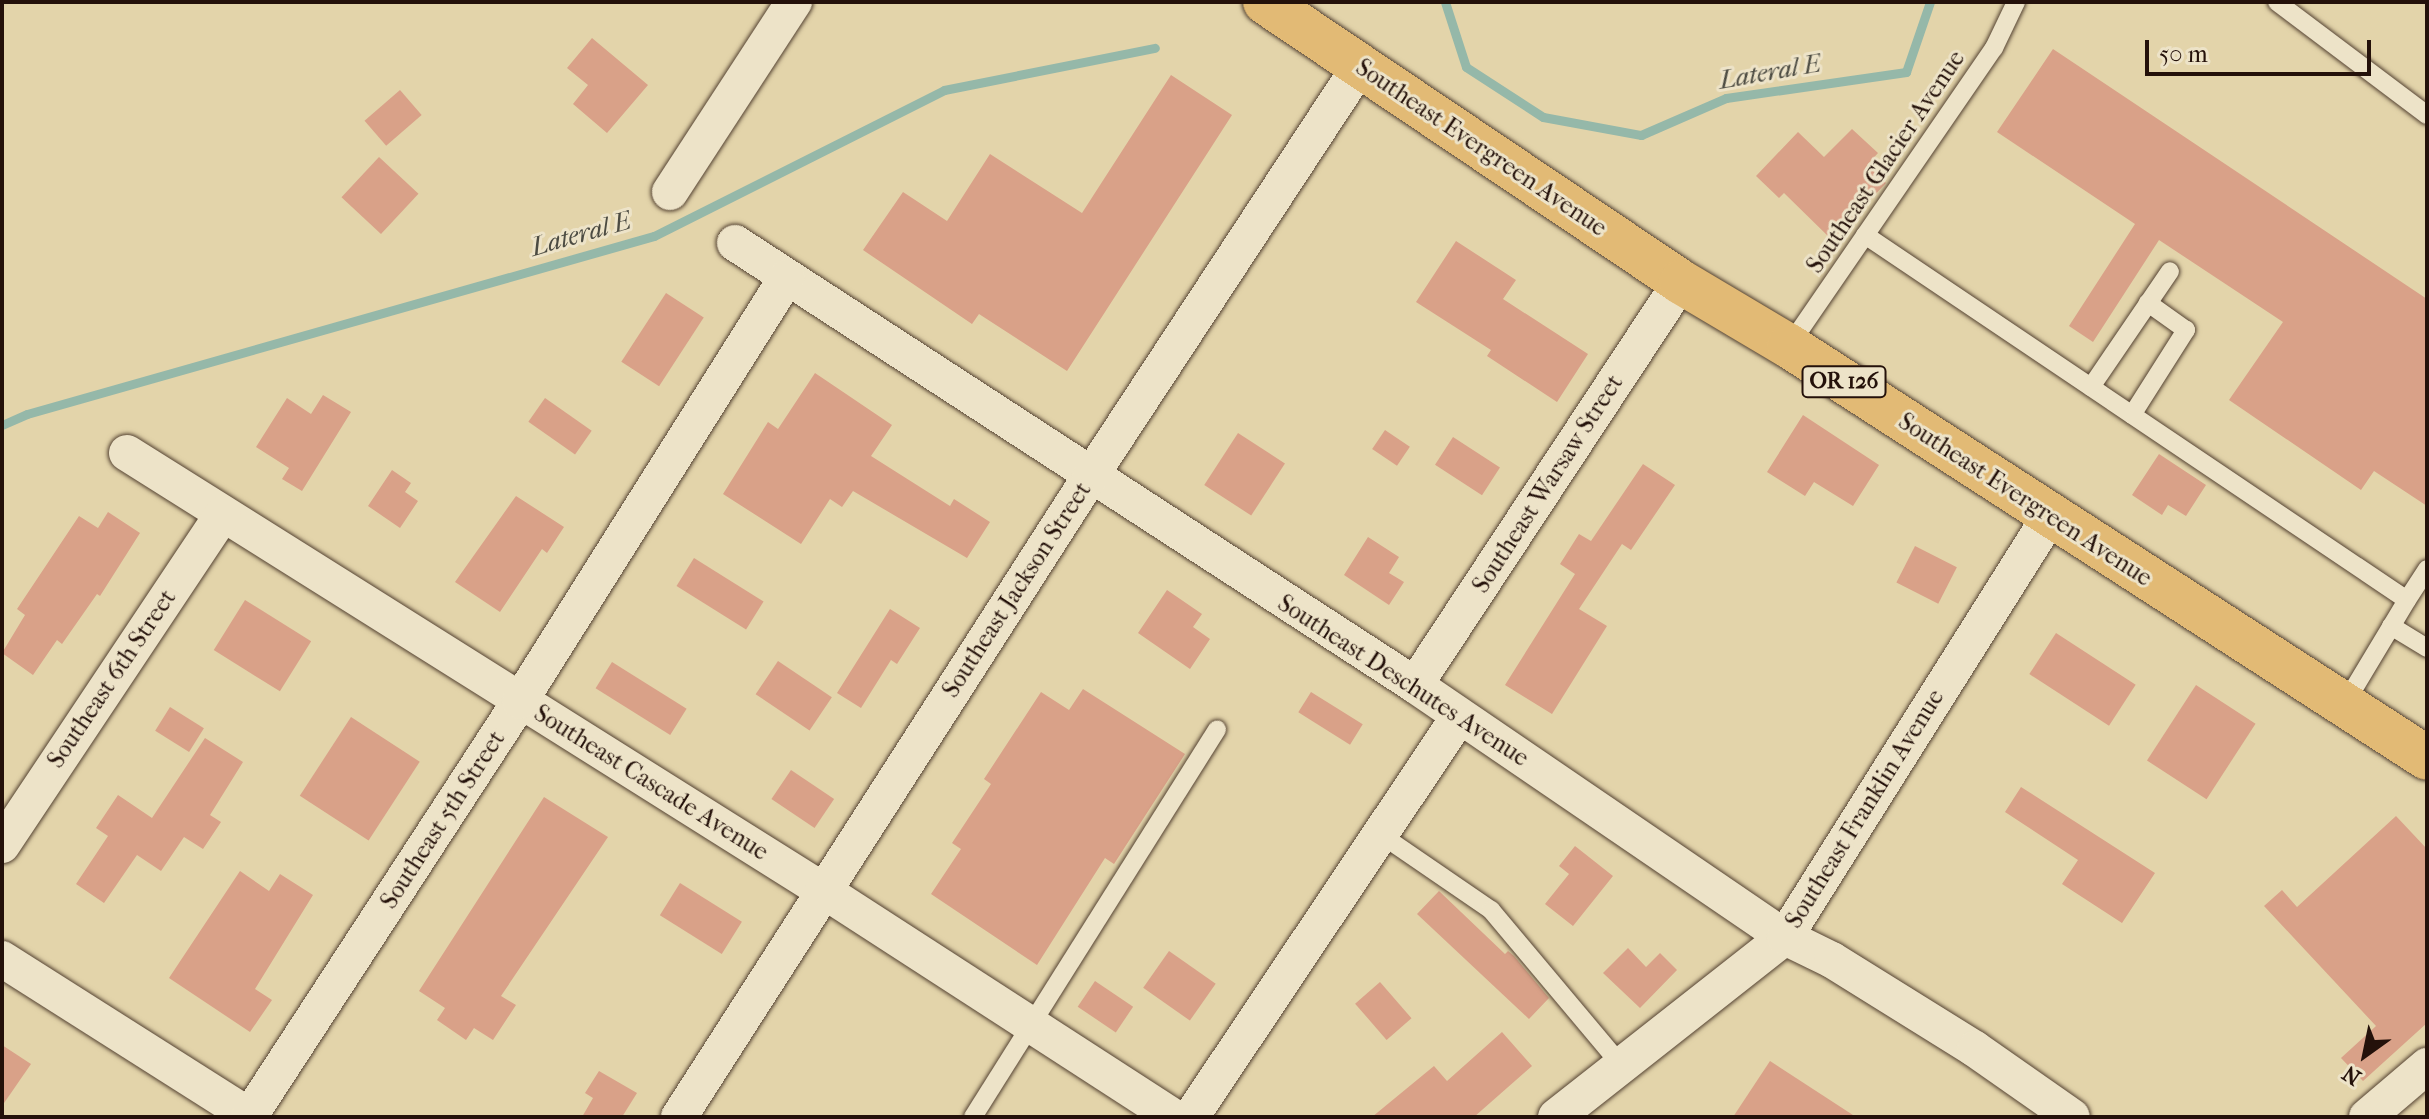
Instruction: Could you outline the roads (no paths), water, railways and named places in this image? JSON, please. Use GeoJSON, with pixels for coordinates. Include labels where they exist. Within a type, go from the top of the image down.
{"type":"FeatureCollection","features":[{"type":"Feature","properties":{"kind":"highway","name":"Southeast Evergreen Avenue"},"geometry":{"type":"LineString","coordinates":[[1265,2],[1681,282],[1789,346],[2427,758]]}},
{"type":"Feature","properties":{"kind":"street"},"geometry":{"type":"LineString","coordinates":[[670,192],[794,2]]}},
{"type":"Feature","properties":{"kind":"street","name":"Southeast Jackson Street"},"geometry":{"type":"LineString","coordinates":[[679,1117],[1090,477],[1360,66]]}},
{"type":"Feature","properties":{"kind":"street","name":"Southeast Deschutes Avenue"},"geometry":{"type":"LineString","coordinates":[[735,243],[1090,477],[1415,685],[1785,937],[1832,960],[1949,1033],[2072,1117]]}},
{"type":"Feature","properties":{"kind":"street","name":"Southeast 5th Street"},"geometry":{"type":"LineString","coordinates":[[250,1117],[520,701],[787,277]]}},
{"type":"Feature","properties":{"kind":"street","name":"Southeast Warsaw Street"},"geometry":{"type":"LineString","coordinates":[[1415,685],[1681,282]]}},
{"type":"Feature","properties":{"kind":"street","name":"Southeast Cascade Avenue"},"geometry":{"type":"LineString","coordinates":[[127,453],[824,891],[1173,1117]]}},
{"type":"Feature","properties":{"kind":"street","name":"Southeast 6th Street"},"geometry":{"type":"LineString","coordinates":[[2,845],[223,514]]}},
{"type":"Feature","properties":{"kind":"street","name":"Southeast Franklin Avenue"},"geometry":{"type":"LineString","coordinates":[[1556,1117],[1785,937],[2050,517]]}},
{"type":"Feature","properties":{"kind":"street"},"geometry":{"type":"LineString","coordinates":[[1191,1117],[1459,716]]}},
{"type":"Feature","properties":{"kind":"street"},"geometry":{"type":"LineString","coordinates":[[2,959],[250,1117]]}},
{"type":"Feature","properties":{"kind":"street"},"geometry":{"type":"LineString","coordinates":[[2367,1117],[2427,1066]]}},
{"type":"Feature","properties":{"kind":"lane","name":"Southeast Glacier Avenue"},"geometry":{"type":"LineString","coordinates":[[1789,346],[1994,48],[2016,2]]}},
{"type":"Feature","properties":{"kind":"lane"},"geometry":{"type":"LineString","coordinates":[[2277,2],[2427,115]]}},
{"type":"Feature","properties":{"kind":"lane"},"geometry":{"type":"LineString","coordinates":[[1865,235],[2407,600]]}},
{"type":"Feature","properties":{"kind":"lane"},"geometry":{"type":"LineString","coordinates":[[2091,387],[2170,271]]}},
{"type":"Feature","properties":{"kind":"lane"},"geometry":{"type":"LineString","coordinates":[[2132,415],[2186,330],[2148,303]]}},
{"type":"Feature","properties":{"kind":"lane"},"geometry":{"type":"LineString","coordinates":[[2344,705],[2427,569]]}},
{"type":"Feature","properties":{"kind":"lane"},"geometry":{"type":"LineString","coordinates":[[2391,626],[2427,648]]}},
{"type":"Feature","properties":{"kind":"lane"},"geometry":{"type":"LineString","coordinates":[[973,1117],[1217,729]]}},
{"type":"Feature","properties":{"kind":"lane"},"geometry":{"type":"LineString","coordinates":[[1380,834],[1491,910],[1621,1065]]}},
{"type":"Feature","properties":{"kind":"waterway","name":"Lateral E"},"geometry":{"type":"LineString","coordinates":[[1445,2],[1466,67],[1543,117],[1641,135],[1726,98],[1906,72],[1930,2]]}},
{"type":"Feature","properties":{"kind":"waterway","name":"Lateral E"},"geometry":{"type":"LineString","coordinates":[[2,425],[27,414],[654,236],[944,90],[1155,48]]}}]}
